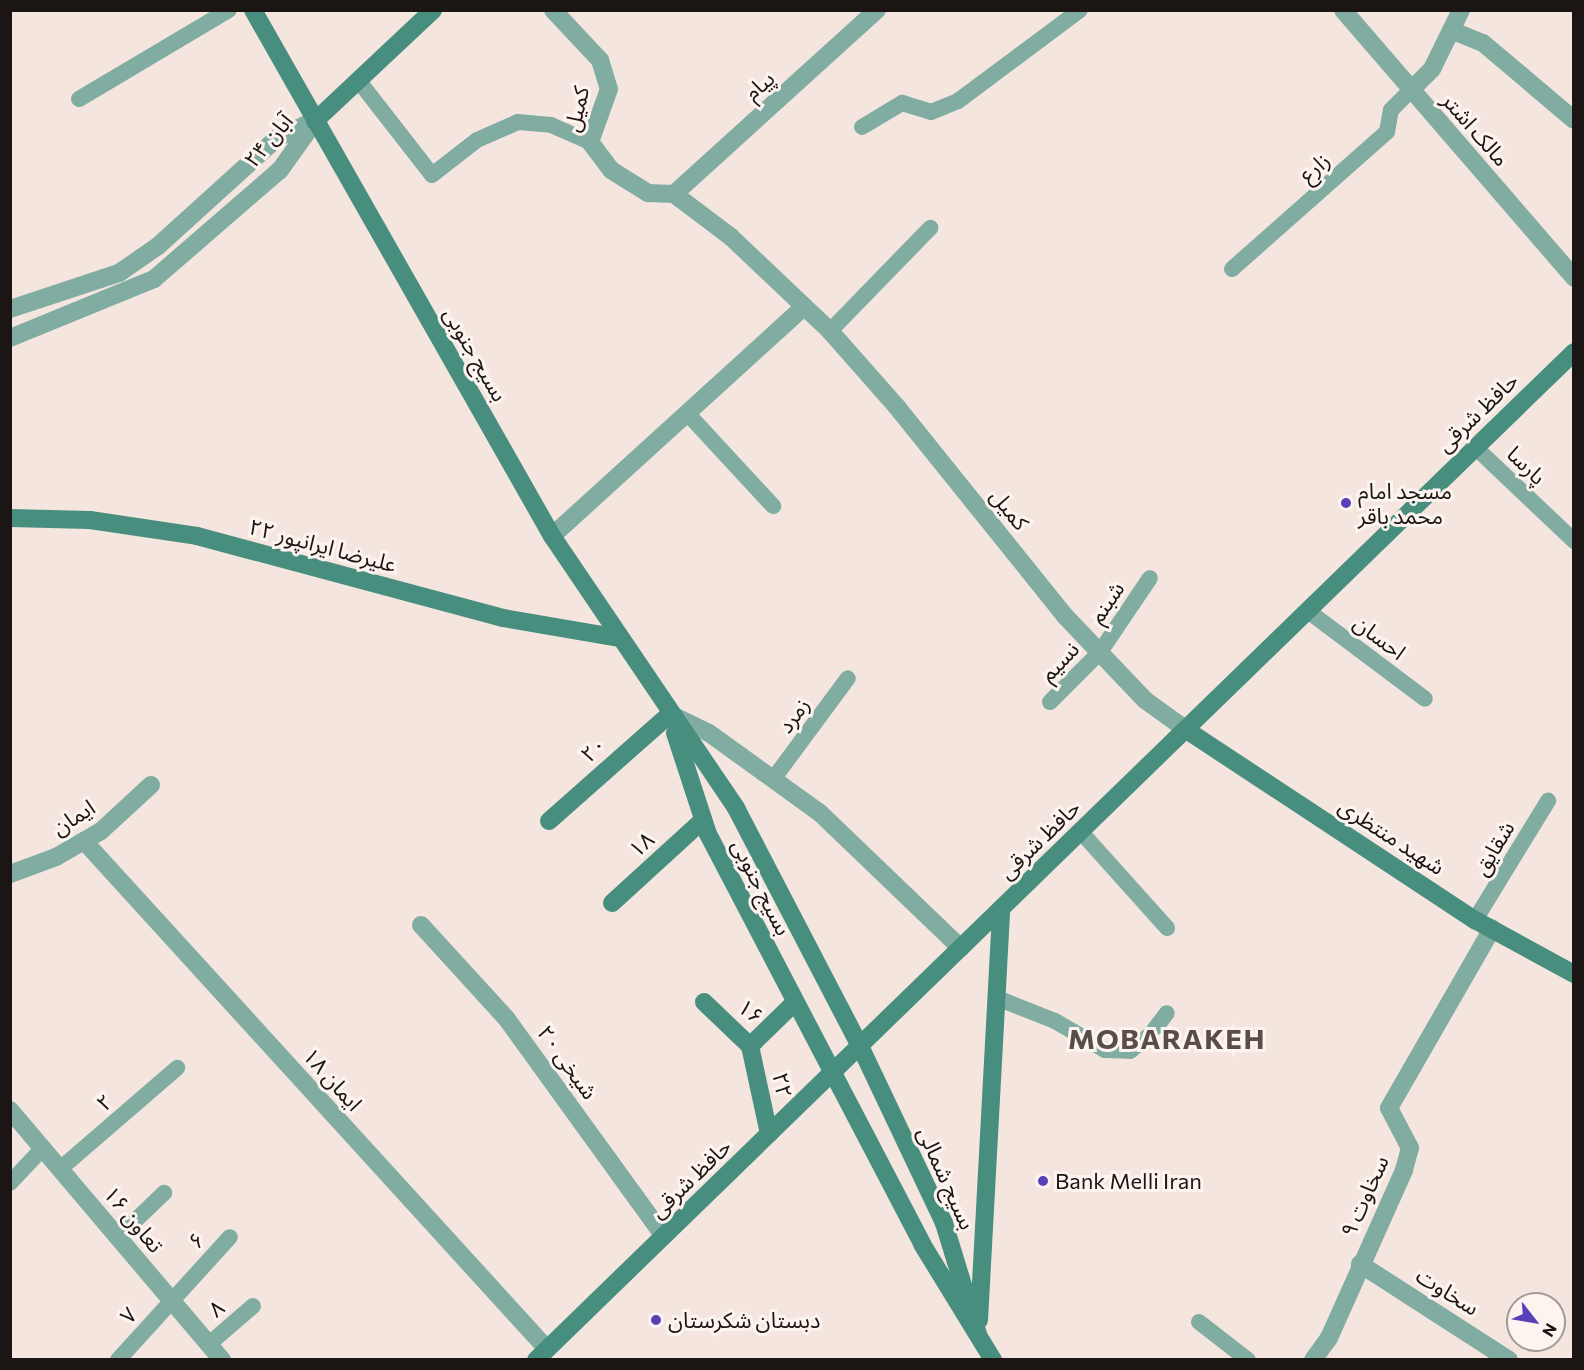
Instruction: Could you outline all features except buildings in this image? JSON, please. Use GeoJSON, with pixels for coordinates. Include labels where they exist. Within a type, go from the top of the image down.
{"type":"FeatureCollection","features":[{"type":"Feature","properties":{"kind":"main road","name":"بسیج جنوبی"},"geometry":{"type":"LineString","coordinates":[[253,10],[552,537],[669,714],[735,808],[860,1046]]}},
{"type":"Feature","properties":{"kind":"main road"},"geometry":{"type":"LineString","coordinates":[[315,121],[433,10]]}},
{"type":"Feature","properties":{"kind":"main road","name":"حافظ شرقی"},"geometry":{"type":"LineString","coordinates":[[542,1354],[1188,730],[1574,352]]}},
{"type":"Feature","properties":{"kind":"main road","name":"علیرضا ایرانپور ۲۲"},"geometry":{"type":"LineString","coordinates":[[10,518],[90,519],[197,536],[503,618],[620,638]]}},
{"type":"Feature","properties":{"kind":"main road","name":"بسیج جنوبی"},"geometry":{"type":"LineString","coordinates":[[669,714],[703,820],[831,1074]]}},
{"type":"Feature","properties":{"kind":"main road","name":"۲۰"},"geometry":{"type":"LineString","coordinates":[[549,821],[669,714]]}},
{"type":"Feature","properties":{"kind":"main road","name":"شهید منتظری"},"geometry":{"type":"LineString","coordinates":[[1188,730],[1476,920],[1574,974]]}},
{"type":"Feature","properties":{"kind":"main road","name":"۱۸"},"geometry":{"type":"LineString","coordinates":[[612,903],[703,820]]}},
{"type":"Feature","properties":{"kind":"main road"},"geometry":{"type":"LineString","coordinates":[[978,1334],[1001,909]]}},
{"type":"Feature","properties":{"kind":"main road","name":"۱۶"},"geometry":{"type":"LineString","coordinates":[[704,1002],[750,1046],[794,1003]]}},
{"type":"Feature","properties":{"kind":"main road","name":"۲۲"},"geometry":{"type":"LineString","coordinates":[[750,1046],[769,1134]]}},
{"type":"Feature","properties":{"kind":"main road","name":"بسیج شمالی"},"geometry":{"type":"LineString","coordinates":[[860,1046],[944,1223],[978,1334]]}},
{"type":"Feature","properties":{"kind":"main road","name":"بسیج شمالی"},"geometry":{"type":"LineString","coordinates":[[831,1074],[922,1244],[993,1359]]}},
{"type":"Feature","properties":{"kind":"street","name":"کمیل"},"geometry":{"type":"LineString","coordinates":[[553,10],[600,60],[609,89],[590,142],[610,170],[648,194],[674,194],[730,237],[830,331],[897,407],[1065,616],[1145,700],[1188,730]]}},
{"type":"Feature","properties":{"kind":"street","name":"پیام"},"geometry":{"type":"LineString","coordinates":[[674,194],[878,10]]}},
{"type":"Feature","properties":{"kind":"street","name":"مالک اشتر"},"geometry":{"type":"LineString","coordinates":[[1343,10],[1574,278]]}},
{"type":"Feature","properties":{"kind":"street"},"geometry":{"type":"LineString","coordinates":[[1411,90],[1432,69],[1453,31],[1461,10]]}},
{"type":"Feature","properties":{"kind":"street"},"geometry":{"type":"LineString","coordinates":[[1453,31],[1483,43],[1574,120]]}},
{"type":"Feature","properties":{"kind":"street","name":"آبان ۲۴"},"geometry":{"type":"LineString","coordinates":[[10,309],[119,273],[158,246],[277,138],[315,121]]}},
{"type":"Feature","properties":{"kind":"street","name":"آبان ۲۴"},"geometry":{"type":"LineString","coordinates":[[10,338],[154,279],[280,170],[315,121]]}},
{"type":"Feature","properties":{"kind":"street"},"geometry":{"type":"LineString","coordinates":[[552,537],[804,307]]}},
{"type":"Feature","properties":{"kind":"street"},"geometry":{"type":"LineString","coordinates":[[669,714],[709,733],[820,813],[961,948]]}},
{"type":"Feature","properties":{"kind":"street","name":"ایمان"},"geometry":{"type":"LineString","coordinates":[[10,874],[84,841],[151,785]]}},
{"type":"Feature","properties":{"kind":"street","name":"ایمان ۱۸"},"geometry":{"type":"LineString","coordinates":[[84,841],[542,1354]]}},
{"type":"Feature","properties":{"kind":"street","name":"شیخی ۲۰"},"geometry":{"type":"LineString","coordinates":[[421,924],[506,1018],[664,1236]]}},
{"type":"Feature","properties":{"kind":"street","name":"سخاوت ۹"},"geometry":{"type":"LineString","coordinates":[[1313,1359],[1329,1338],[1410,1148],[1389,1108],[1492,929]]}},
{"type":"Feature","properties":{"kind":"street","name":"تعاون ۱۶"},"geometry":{"type":"LineString","coordinates":[[10,1110],[222,1359]]}},
{"type":"Feature","properties":{"kind":"street","name":"سخاوت"},"geometry":{"type":"LineString","coordinates":[[1360,1264],[1509,1359]]}},
{"type":"Feature","properties":{"kind":"lane"},"geometry":{"type":"LineString","coordinates":[[79,99],[229,10]]}},
{"type":"Feature","properties":{"kind":"lane"},"geometry":{"type":"LineString","coordinates":[[862,127],[902,103],[931,112],[958,101],[1080,10]]}},
{"type":"Feature","properties":{"kind":"lane"},"geometry":{"type":"LineString","coordinates":[[358,80],[432,175],[477,140],[518,122],[551,125],[590,142]]}},
{"type":"Feature","properties":{"kind":"lane","name":"زارع"},"geometry":{"type":"LineString","coordinates":[[1232,269],[1387,132],[1391,111],[1411,90]]}},
{"type":"Feature","properties":{"kind":"lane"},"geometry":{"type":"LineString","coordinates":[[830,331],[930,228]]}},
{"type":"Feature","properties":{"kind":"lane"},"geometry":{"type":"LineString","coordinates":[[687,413],[773,506]]}},
{"type":"Feature","properties":{"kind":"lane","name":"پارسا"},"geometry":{"type":"LineString","coordinates":[[1475,447],[1574,541]]}},
{"type":"Feature","properties":{"kind":"lane","name":"شبنم"},"geometry":{"type":"LineString","coordinates":[[1100,652],[1150,578]]}},
{"type":"Feature","properties":{"kind":"lane","name":"احسان"},"geometry":{"type":"LineString","coordinates":[[1308,611],[1425,699]]}},
{"type":"Feature","properties":{"kind":"lane","name":"نسیم"},"geometry":{"type":"LineString","coordinates":[[1050,702],[1100,652]]}},
{"type":"Feature","properties":{"kind":"lane","name":"زمرد"},"geometry":{"type":"LineString","coordinates":[[774,778],[848,678]]}},
{"type":"Feature","properties":{"kind":"lane","name":"شقایق"},"geometry":{"type":"LineString","coordinates":[[1476,920],[1548,801]]}},
{"type":"Feature","properties":{"kind":"lane"},"geometry":{"type":"LineString","coordinates":[[1081,832],[1167,928]]}},
{"type":"Feature","properties":{"kind":"lane"},"geometry":{"type":"LineString","coordinates":[[997,998],[1055,1022],[1105,1050],[1130,1050],[1151,1034],[1167,1013]]}},
{"type":"Feature","properties":{"kind":"lane","name":"۲"},"geometry":{"type":"LineString","coordinates":[[60,1169],[177,1068]]}},
{"type":"Feature","properties":{"kind":"lane"},"geometry":{"type":"LineString","coordinates":[[10,1183],[43,1148]]}},
{"type":"Feature","properties":{"kind":"lane"},"geometry":{"type":"LineString","coordinates":[[118,1237],[164,1193]]}},
{"type":"Feature","properties":{"kind":"lane","name":"۶"},"geometry":{"type":"LineString","coordinates":[[172,1301],[230,1237]]}},
{"type":"Feature","properties":{"kind":"lane","name":"۷"},"geometry":{"type":"LineString","coordinates":[[118,1359],[172,1301]]}},
{"type":"Feature","properties":{"kind":"lane","name":"۸"},"geometry":{"type":"LineString","coordinates":[[209,1344],[253,1306]]}},
{"type":"Feature","properties":{"kind":"lane"},"geometry":{"type":"LineString","coordinates":[[1199,1322],[1248,1359]]}},
{"type":"Feature","properties":{"kind":"place","name":"مسجد امام محمد باقر"},"geometry":{"type":"Point","coordinates":[1346,503]}},
{"type":"Feature","properties":{"kind":"place","name":"Bank Melli Iran"},"geometry":{"type":"Point","coordinates":[1043,1181]}},
{"type":"Feature","properties":{"kind":"place","name":"دبستان شکرستان"},"geometry":{"type":"Point","coordinates":[656,1320]}},
{"type":"Feature","properties":{"kind":"district","name":"MOBARAKEH"},"geometry":{"type":"Point","coordinates":[1167,1038]}}]}
